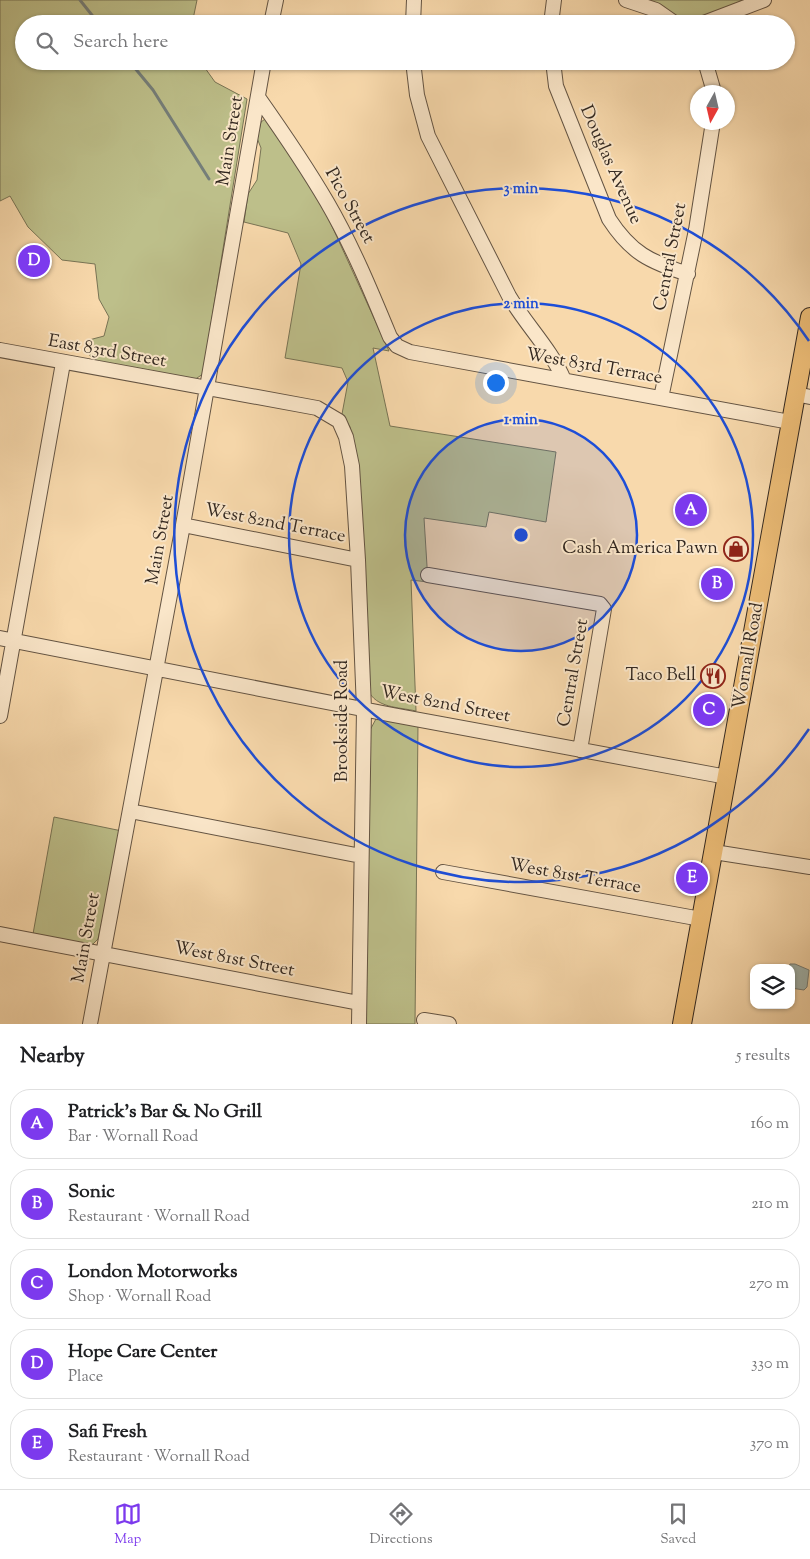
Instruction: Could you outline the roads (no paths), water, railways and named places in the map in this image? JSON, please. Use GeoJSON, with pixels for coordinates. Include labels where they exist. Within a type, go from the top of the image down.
{"type":"FeatureCollection","features":[{"type":"Feature","properties":{"kind":"main road","name":"Wornall Road"},"geometry":{"type":"LineString","coordinates":[[682,1024],[790,422],[803,396],[810,317]]}},
{"type":"Feature","properties":{"kind":"street"},"geometry":{"type":"LineString","coordinates":[[273,15],[276,0]]}},
{"type":"Feature","properties":{"kind":"street"},"geometry":{"type":"LineString","coordinates":[[413,15],[414,0]]}},
{"type":"Feature","properties":{"kind":"street"},"geometry":{"type":"LineString","coordinates":[[553,15],[554,0]]}},
{"type":"Feature","properties":{"kind":"street"},"geometry":{"type":"LineString","coordinates":[[626,0],[656,10],[663,15]]}},
{"type":"Feature","properties":{"kind":"street"},"geometry":{"type":"LineString","coordinates":[[725,15],[764,0]]}},
{"type":"Feature","properties":{"kind":"street","name":"Main Street"},"geometry":{"type":"LineString","coordinates":[[90,1024],[184,525],[262,70]]}},
{"type":"Feature","properties":{"kind":"street"},"geometry":{"type":"LineString","coordinates":[[414,70],[417,95],[428,136],[509,296],[523,320],[552,356],[564,380]]}},
{"type":"Feature","properties":{"kind":"street","name":"Douglas Avenue"},"geometry":{"type":"LineString","coordinates":[[555,70],[556,86],[609,219],[622,238],[635,252],[652,261],[688,274]]}},
{"type":"Feature","properties":{"kind":"street"},"geometry":{"type":"LineString","coordinates":[[708,70],[712,85]]}},
{"type":"Feature","properties":{"kind":"street","name":"Pico Street"},"geometry":{"type":"LineString","coordinates":[[258,97],[293,147],[328,203],[358,262],[394,341]]}},
{"type":"Feature","properties":{"kind":"street","name":"Central Street"},"geometry":{"type":"LineString","coordinates":[[661,398],[688,274],[712,130]]}},
{"type":"Feature","properties":{"kind":"street","name":"West 83rd Terrace"},"geometry":{"type":"LineString","coordinates":[[394,341],[410,352],[790,422]]}},
{"type":"Feature","properties":{"kind":"street","name":"East 83rd Street"},"geometry":{"type":"LineString","coordinates":[[0,350],[317,408],[339,421]]}},
{"type":"Feature","properties":{"kind":"street"},"geometry":{"type":"LineString","coordinates":[[0,716],[7,639],[63,363]]}},
{"type":"Feature","properties":{"kind":"street","name":"Brookside Road"},"geometry":{"type":"LineString","coordinates":[[339,421],[346,437],[352,466],[364,709],[359,1024]]}},
{"type":"Feature","properties":{"kind":"street","name":"West 82nd Terrace"},"geometry":{"type":"LineString","coordinates":[[184,525],[358,560]]}},
{"type":"Feature","properties":{"kind":"street","name":"Central Street"},"geometry":{"type":"LineString","coordinates":[[428,574],[600,604],[604,610],[580,750]]}},
{"type":"Feature","properties":{"kind":"street","name":"West 82nd Street"},"geometry":{"type":"LineString","coordinates":[[7,639],[364,709],[727,777]]}},
{"type":"Feature","properties":{"kind":"street"},"geometry":{"type":"LineString","coordinates":[[130,811],[361,856]]}},
{"type":"Feature","properties":{"kind":"street"},"geometry":{"type":"LineString","coordinates":[[714,852],[810,867]]}},
{"type":"Feature","properties":{"kind":"street","name":"West 81st Terrace"},"geometry":{"type":"LineString","coordinates":[[443,872],[701,919]]}},
{"type":"Feature","properties":{"kind":"street","name":"West 81st Street"},"geometry":{"type":"LineString","coordinates":[[0,934],[359,1003]]}},
{"type":"Feature","properties":{"kind":"street"},"geometry":{"type":"LineString","coordinates":[[424,1020],[448,1024]]}},
{"type":"Feature","properties":{"kind":"water"},"geometry":{"type":"Polygon","coordinates":[[[795,964],[809,970],[807,987],[804,990],[795,989],[795,964]]]}},
{"type":"Feature","properties":{"kind":"waterway"},"geometry":{"type":"LineString","coordinates":[[80,0],[92,15]]}},
{"type":"Feature","properties":{"kind":"waterway"},"geometry":{"type":"LineString","coordinates":[[136,70],[153,90],[209,179]]}},
{"type":"Feature","properties":{"kind":"place","name":"Hope Care Center"},"geometry":{"type":"Point","coordinates":[34,261]}},
{"type":"Feature","properties":{"kind":"place","name":"Patrick's Bar & No Grill"},"geometry":{"type":"Point","coordinates":[691,510]}},
{"type":"Feature","properties":{"kind":"place","name":"Cash America Pawn"},"geometry":{"type":"Point","coordinates":[736,549]}},
{"type":"Feature","properties":{"kind":"place","name":"Sonic"},"geometry":{"type":"Point","coordinates":[717,584]}},
{"type":"Feature","properties":{"kind":"place","name":"Taco Bell"},"geometry":{"type":"Point","coordinates":[713,676]}},
{"type":"Feature","properties":{"kind":"place","name":"London Motorworks"},"geometry":{"type":"Point","coordinates":[709,710]}},
{"type":"Feature","properties":{"kind":"place","name":"Safi Fresh"},"geometry":{"type":"Point","coordinates":[692,878]}}]}
